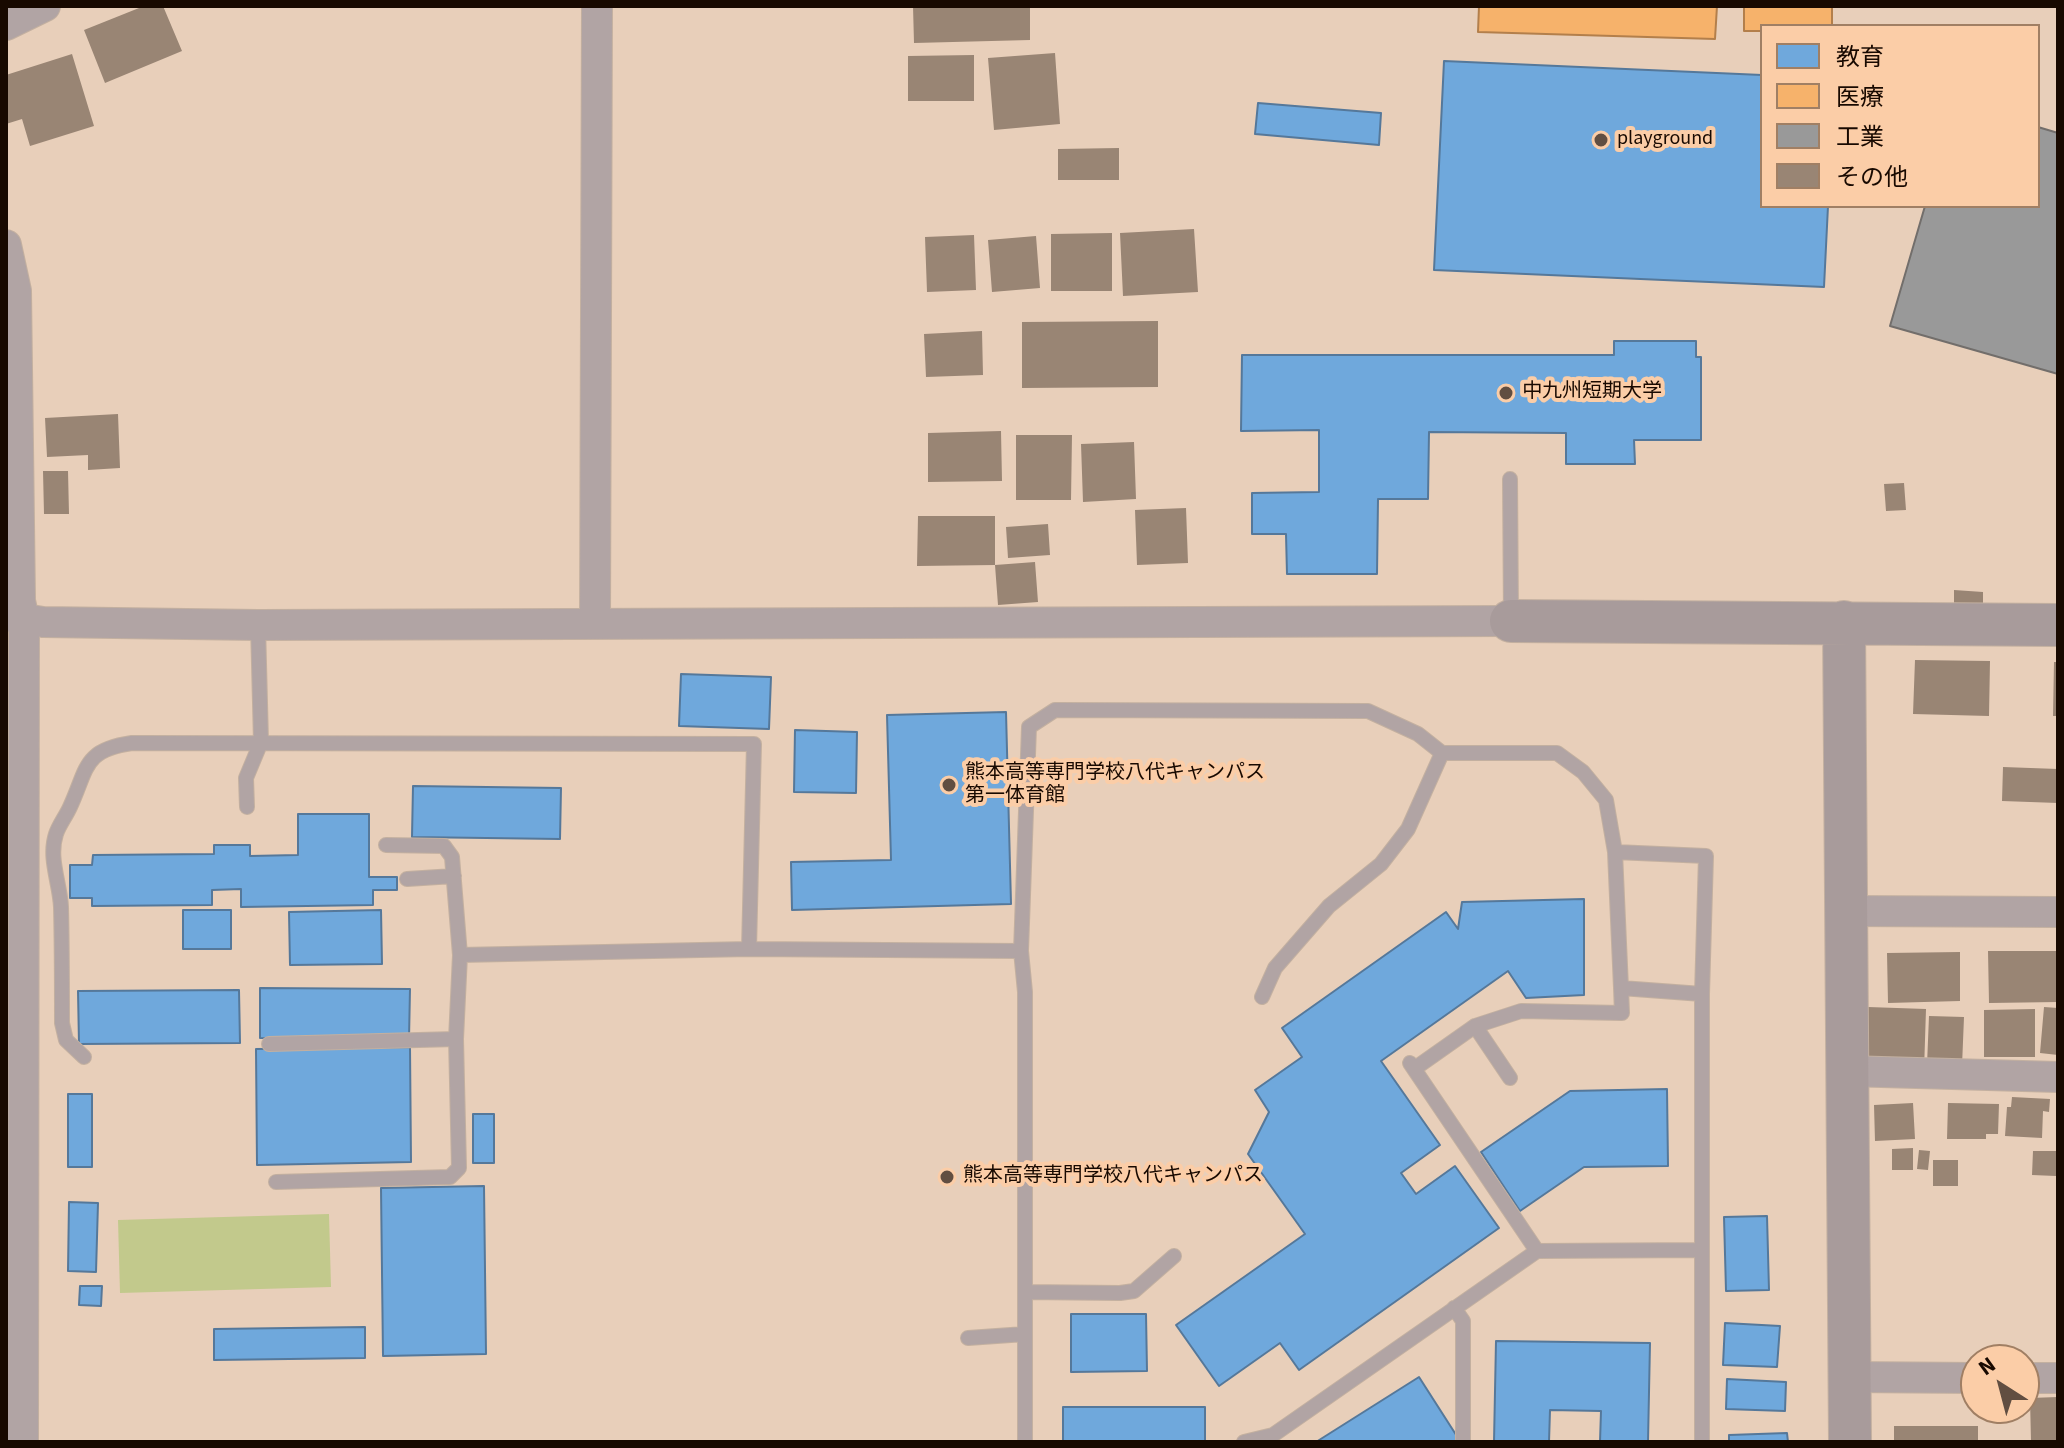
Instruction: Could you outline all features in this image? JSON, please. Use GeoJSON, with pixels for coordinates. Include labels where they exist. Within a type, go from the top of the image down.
{"type":"FeatureCollection","features":[{"type":"Feature","properties":{"kind":"street"},"geometry":{"type":"LineString","coordinates":[[6,25],[45,6]]}},
{"type":"Feature","properties":{"kind":"street"},"geometry":{"type":"LineString","coordinates":[[595,623],[597,6]]}},
{"type":"Feature","properties":{"kind":"street"},"geometry":{"type":"LineString","coordinates":[[6,245],[16,291],[20,601],[15,617],[23,1442]]}},
{"type":"Feature","properties":{"kind":"street"},"geometry":{"type":"LineString","coordinates":[[15,617],[43,622],[258,625],[1511,621],[2058,625]]}},
{"type":"Feature","properties":{"kind":"street"},"geometry":{"type":"LineString","coordinates":[[1844,622],[1850,1442]]}},
{"type":"Feature","properties":{"kind":"street"},"geometry":{"type":"LineString","coordinates":[[1845,911],[2058,912]]}},
{"type":"Feature","properties":{"kind":"street"},"geometry":{"type":"LineString","coordinates":[[1846,1071],[2058,1077]]}},
{"type":"Feature","properties":{"kind":"street"},"geometry":{"type":"LineString","coordinates":[[1849,1377],[1960,1378]]}},
{"type":"Feature","properties":{"kind":"lane"},"geometry":{"type":"LineString","coordinates":[[1510,479],[1511,621]]}},
{"type":"Feature","properties":{"kind":"lane"},"geometry":{"type":"LineString","coordinates":[[247,807],[246,778],[261,742],[258,625]]}},
{"type":"Feature","properties":{"kind":"lane"},"geometry":{"type":"LineString","coordinates":[[1025,1442],[1025,992],[1021,951],[1029,727],[1055,710],[1368,711],[1418,734],[1442,753],[1557,753],[1583,772],[1606,800],[1615,852],[1622,1013],[1521,1011],[1475,1026],[1412,1066],[1537,1251]]}},
{"type":"Feature","properties":{"kind":"lane"},"geometry":{"type":"LineString","coordinates":[[84,1057],[66,1040],[62,1023],[61,902],[54,874],[55,835],[71,806],[83,770],[96,755],[112,746],[132,743],[261,742],[754,744],[749,949]]}},
{"type":"Feature","properties":{"kind":"lane"},"geometry":{"type":"LineString","coordinates":[[1262,997],[1275,968],[1329,906],[1381,864],[1408,829],[1442,753]]}},
{"type":"Feature","properties":{"kind":"lane"},"geometry":{"type":"LineString","coordinates":[[276,1182],[450,1177],[459,1168],[456,1039],[460,955],[452,857],[444,846],[386,845]]}},
{"type":"Feature","properties":{"kind":"lane"},"geometry":{"type":"LineString","coordinates":[[1615,852],[1706,856],[1702,994],[1702,1442]]}},
{"type":"Feature","properties":{"kind":"lane"},"geometry":{"type":"LineString","coordinates":[[407,879],[454,876]]}},
{"type":"Feature","properties":{"kind":"lane"},"geometry":{"type":"LineString","coordinates":[[460,955],[749,949],[1021,951]]}},
{"type":"Feature","properties":{"kind":"lane"},"geometry":{"type":"LineString","coordinates":[[1621,988],[1702,994]]}},
{"type":"Feature","properties":{"kind":"lane"},"geometry":{"type":"LineString","coordinates":[[1475,1026],[1510,1078]]}},
{"type":"Feature","properties":{"kind":"lane"},"geometry":{"type":"LineString","coordinates":[[269,1044],[456,1039]]}},
{"type":"Feature","properties":{"kind":"lane"},"geometry":{"type":"LineString","coordinates":[[1244,1442],[1273,1435],[1537,1251],[1702,1250]]}},
{"type":"Feature","properties":{"kind":"lane"},"geometry":{"type":"LineString","coordinates":[[1025,1292],[1134,1291],[1174,1256]]}},
{"type":"Feature","properties":{"kind":"lane"},"geometry":{"type":"LineString","coordinates":[[1454,1308],[1463,1321],[1463,1442]]}},
{"type":"Feature","properties":{"kind":"lane"},"geometry":{"type":"LineString","coordinates":[[968,1338],[1025,1334]]}},
{"type":"Feature","properties":{"kind":"shaded area"},"geometry":{"type":"Polygon","coordinates":[[[329,1214],[331,1287],[120,1293],[118,1220],[329,1214]]]}},
{"type":"Feature","properties":{"kind":"building: 教育","name":"playground"},"geometry":{"type":"Polygon","coordinates":[[[1444,61],[1760,75],[1760,208],[1828,208],[1824,287],[1434,270],[1444,61]]]}},
{"type":"Feature","properties":{"kind":"building: 教育"},"geometry":{"type":"Polygon","coordinates":[[[1258,103],[1381,113],[1379,145],[1255,134],[1258,103]]]}},
{"type":"Feature","properties":{"kind":"building: 教育"},"geometry":{"type":"Polygon","coordinates":[[[1614,341],[1696,341],[1696,357],[1701,357],[1701,440],[1634,440],[1635,464],[1566,464],[1566,433],[1429,432],[1428,499],[1378,499],[1377,574],[1287,574],[1286,534],[1252,534],[1252,493],[1319,492],[1319,430],[1241,431],[1242,355],[1614,355],[1614,341]]]}},
{"type":"Feature","properties":{"kind":"building: 教育"},"geometry":{"type":"Polygon","coordinates":[[[681,674],[771,677],[769,729],[679,726],[681,674]]]}},
{"type":"Feature","properties":{"kind":"building: 教育","name":"熊本高等専門学校八代キャンパス 第一体育館"},"geometry":{"type":"Polygon","coordinates":[[[1006,712],[1011,904],[792,910],[791,862],[891,860],[887,715],[1006,712]]]}},
{"type":"Feature","properties":{"kind":"building: 教育"},"geometry":{"type":"Polygon","coordinates":[[[795,730],[857,732],[856,793],[794,792],[795,730]]]}},
{"type":"Feature","properties":{"kind":"building: 教育"},"geometry":{"type":"Polygon","coordinates":[[[413,786],[561,788],[560,839],[412,837],[413,786]]]}},
{"type":"Feature","properties":{"kind":"building: 教育"},"geometry":{"type":"Polygon","coordinates":[[[298,814],[369,814],[369,877],[397,877],[397,890],[373,890],[373,905],[241,907],[241,889],[212,890],[212,905],[92,906],[92,898],[70,898],[70,865],[92,865],[93,855],[214,854],[214,845],[250,845],[250,856],[298,855],[298,814]]]}},
{"type":"Feature","properties":{"kind":"building: 教育"},"geometry":{"type":"Polygon","coordinates":[[[1584,899],[1584,995],[1526,998],[1508,971],[1381,1061],[1440,1145],[1401,1173],[1416,1194],[1455,1166],[1499,1228],[1299,1370],[1280,1343],[1219,1386],[1176,1325],[1305,1234],[1248,1154],[1269,1112],[1255,1090],[1302,1057],[1282,1028],[1446,912],[1458,929],[1462,902],[1584,899]]]}},
{"type":"Feature","properties":{"kind":"building: 教育"},"geometry":{"type":"Polygon","coordinates":[[[183,910],[231,910],[231,949],[183,949],[183,910]]]}},
{"type":"Feature","properties":{"kind":"building: 教育"},"geometry":{"type":"Polygon","coordinates":[[[381,910],[382,964],[290,965],[289,912],[381,910]]]}},
{"type":"Feature","properties":{"kind":"building: 教育"},"geometry":{"type":"Polygon","coordinates":[[[260,988],[410,989],[409,1039],[260,1038],[260,988]]]}},
{"type":"Feature","properties":{"kind":"building: 教育"},"geometry":{"type":"Polygon","coordinates":[[[239,990],[240,1043],[79,1044],[78,991],[239,990]]]}},
{"type":"Feature","properties":{"kind":"building: 教育"},"geometry":{"type":"Polygon","coordinates":[[[410,1047],[411,1162],[257,1165],[256,1049],[410,1047]]]}},
{"type":"Feature","properties":{"kind":"building: 教育"},"geometry":{"type":"Polygon","coordinates":[[[1667,1089],[1668,1166],[1584,1167],[1520,1211],[1481,1152],[1570,1091],[1667,1089]]]}},
{"type":"Feature","properties":{"kind":"building: 教育"},"geometry":{"type":"Polygon","coordinates":[[[68,1094],[92,1094],[92,1167],[68,1167],[68,1094]]]}},
{"type":"Feature","properties":{"kind":"building: 教育"},"geometry":{"type":"Polygon","coordinates":[[[473,1114],[494,1114],[494,1163],[473,1163],[473,1114]]]}},
{"type":"Feature","properties":{"kind":"building: 教育"},"geometry":{"type":"Polygon","coordinates":[[[484,1186],[486,1354],[383,1356],[381,1188],[484,1186]]]}},
{"type":"Feature","properties":{"kind":"building: 教育"},"geometry":{"type":"Polygon","coordinates":[[[69,1202],[98,1203],[96,1272],[68,1271],[69,1202]]]}},
{"type":"Feature","properties":{"kind":"building: 教育"},"geometry":{"type":"Polygon","coordinates":[[[1767,1216],[1769,1290],[1726,1291],[1724,1217],[1767,1216]]]}},
{"type":"Feature","properties":{"kind":"building: 教育"},"geometry":{"type":"Polygon","coordinates":[[[80,1286],[102,1286],[101,1306],[79,1305],[80,1286]]]}},
{"type":"Feature","properties":{"kind":"building: 教育"},"geometry":{"type":"Polygon","coordinates":[[[1071,1314],[1146,1314],[1147,1371],[1071,1372],[1071,1314]]]}},
{"type":"Feature","properties":{"kind":"building: 教育"},"geometry":{"type":"Polygon","coordinates":[[[1725,1323],[1780,1326],[1777,1367],[1723,1365],[1725,1323]]]}},
{"type":"Feature","properties":{"kind":"building: 教育"},"geometry":{"type":"Polygon","coordinates":[[[365,1327],[365,1358],[214,1360],[214,1329],[365,1327]]]}},
{"type":"Feature","properties":{"kind":"building: 教育"},"geometry":{"type":"Polygon","coordinates":[[[1496,1341],[1650,1343],[1648,1442],[1600,1442],[1601,1411],[1550,1410],[1549,1442],[1494,1442],[1496,1341]]]}},
{"type":"Feature","properties":{"kind":"building: 教育"},"geometry":{"type":"Polygon","coordinates":[[[1419,1377],[1460,1441],[1316,1442],[1419,1377]]]}},
{"type":"Feature","properties":{"kind":"building: 教育"},"geometry":{"type":"Polygon","coordinates":[[[1727,1379],[1786,1382],[1785,1411],[1726,1409],[1727,1379]]]}},
{"type":"Feature","properties":{"kind":"building: 教育"},"geometry":{"type":"Polygon","coordinates":[[[1063,1407],[1205,1407],[1205,1442],[1063,1442],[1063,1407]]]}},
{"type":"Feature","properties":{"kind":"building: 教育"},"geometry":{"type":"Polygon","coordinates":[[[1787,1433],[1788,1442],[1729,1442],[1729,1435],[1787,1433]]]}},
{"type":"Feature","properties":{"kind":"building: 医療"},"geometry":{"type":"Polygon","coordinates":[[[1479,6],[1717,6],[1715,39],[1478,32],[1479,6]]]}},
{"type":"Feature","properties":{"kind":"building: 医療"},"geometry":{"type":"Polygon","coordinates":[[[1744,6],[1832,6],[1832,24],[1760,24],[1760,31],[1744,31],[1744,6]]]}},
{"type":"Feature","properties":{"kind":"building: 工業"},"geometry":{"type":"Polygon","coordinates":[[[2040,128],[2058,133],[2058,374],[1890,326],[1924,208],[2040,208],[2040,128]]]}},
{"type":"Feature","properties":{"kind":"building: その他"},"geometry":{"type":"Polygon","coordinates":[[[144,6],[163,6],[182,51],[105,83],[84,30],[144,6]]]}},
{"type":"Feature","properties":{"kind":"building: その他"},"geometry":{"type":"Polygon","coordinates":[[[913,6],[1030,6],[1030,40],[914,43],[913,6]]]}},
{"type":"Feature","properties":{"kind":"building: その他"},"geometry":{"type":"Polygon","coordinates":[[[1055,53],[1060,124],[994,130],[988,58],[1055,53]]]}},
{"type":"Feature","properties":{"kind":"building: その他"},"geometry":{"type":"Polygon","coordinates":[[[72,54],[94,126],[30,146],[22,119],[6,124],[6,75],[72,54]]]}},
{"type":"Feature","properties":{"kind":"building: その他"},"geometry":{"type":"Polygon","coordinates":[[[974,55],[974,101],[908,101],[908,56],[974,55]]]}},
{"type":"Feature","properties":{"kind":"building: その他"},"geometry":{"type":"Polygon","coordinates":[[[1119,148],[1119,180],[1058,180],[1058,149],[1119,148]]]}},
{"type":"Feature","properties":{"kind":"building: その他"},"geometry":{"type":"Polygon","coordinates":[[[1194,229],[1198,292],[1123,296],[1120,233],[1194,229]]]}},
{"type":"Feature","properties":{"kind":"building: その他"},"geometry":{"type":"Polygon","coordinates":[[[1112,233],[1112,291],[1051,291],[1051,234],[1112,233]]]}},
{"type":"Feature","properties":{"kind":"building: その他"},"geometry":{"type":"Polygon","coordinates":[[[974,235],[976,290],[927,292],[925,237],[974,235]]]}},
{"type":"Feature","properties":{"kind":"building: その他"},"geometry":{"type":"Polygon","coordinates":[[[1036,236],[1040,288],[992,292],[988,240],[1036,236]]]}},
{"type":"Feature","properties":{"kind":"building: その他"},"geometry":{"type":"Polygon","coordinates":[[[1158,321],[1158,387],[1022,388],[1022,322],[1158,321]]]}},
{"type":"Feature","properties":{"kind":"building: その他"},"geometry":{"type":"Polygon","coordinates":[[[982,331],[983,375],[926,377],[924,334],[982,331]]]}},
{"type":"Feature","properties":{"kind":"building: その他"},"geometry":{"type":"Polygon","coordinates":[[[118,414],[120,468],[88,470],[88,455],[47,457],[45,418],[118,414]]]}},
{"type":"Feature","properties":{"kind":"building: その他"},"geometry":{"type":"Polygon","coordinates":[[[1001,431],[1002,481],[928,482],[928,433],[1001,431]]]}},
{"type":"Feature","properties":{"kind":"building: その他"},"geometry":{"type":"Polygon","coordinates":[[[1016,435],[1072,435],[1071,500],[1016,500],[1016,435]]]}},
{"type":"Feature","properties":{"kind":"building: その他"},"geometry":{"type":"Polygon","coordinates":[[[1134,442],[1136,499],[1083,502],[1081,444],[1134,442]]]}},
{"type":"Feature","properties":{"kind":"building: その他"},"geometry":{"type":"Polygon","coordinates":[[[43,471],[68,471],[69,514],[44,514],[43,471]]]}},
{"type":"Feature","properties":{"kind":"building: その他"},"geometry":{"type":"Polygon","coordinates":[[[1904,483],[1906,510],[1886,511],[1884,484],[1904,483]]]}},
{"type":"Feature","properties":{"kind":"building: その他"},"geometry":{"type":"Polygon","coordinates":[[[1186,508],[1188,563],[1137,565],[1135,510],[1186,508]]]}},
{"type":"Feature","properties":{"kind":"building: その他"},"geometry":{"type":"Polygon","coordinates":[[[918,516],[995,516],[995,565],[917,566],[918,516]]]}},
{"type":"Feature","properties":{"kind":"building: その他"},"geometry":{"type":"Polygon","coordinates":[[[1048,524],[1050,555],[1008,558],[1006,527],[1048,524]]]}},
{"type":"Feature","properties":{"kind":"building: その他"},"geometry":{"type":"Polygon","coordinates":[[[1035,562],[1038,602],[998,605],[995,565],[1035,562]]]}},
{"type":"Feature","properties":{"kind":"building: その他"},"geometry":{"type":"Polygon","coordinates":[[[1954,590],[1983,592],[1983,609],[1954,609],[1954,590]]]}},
{"type":"Feature","properties":{"kind":"building: その他"},"geometry":{"type":"Polygon","coordinates":[[[6,630],[10,630],[11,811],[6,812],[6,630]]]}},
{"type":"Feature","properties":{"kind":"building: その他"},"geometry":{"type":"Polygon","coordinates":[[[1915,660],[1990,661],[1989,716],[1913,714],[1915,660]]]}},
{"type":"Feature","properties":{"kind":"building: その他"},"geometry":{"type":"Polygon","coordinates":[[[2054,662],[2058,662],[2058,716],[2053,716],[2054,662]]]}},
{"type":"Feature","properties":{"kind":"building: その他"},"geometry":{"type":"Polygon","coordinates":[[[2003,767],[2058,769],[2058,803],[2002,801],[2003,767]]]}},
{"type":"Feature","properties":{"kind":"building: その他"},"geometry":{"type":"Polygon","coordinates":[[[6,835],[10,835],[10,994],[6,994],[6,835]]]}},
{"type":"Feature","properties":{"kind":"building: その他"},"geometry":{"type":"Polygon","coordinates":[[[1988,951],[2058,951],[2058,1002],[1989,1003],[1988,951]]]}},
{"type":"Feature","properties":{"kind":"building: その他"},"geometry":{"type":"Polygon","coordinates":[[[1960,952],[1960,1001],[1888,1003],[1887,953],[1960,952]]]}},
{"type":"Feature","properties":{"kind":"building: その他"},"geometry":{"type":"Polygon","coordinates":[[[6,1003],[11,1003],[13,1179],[6,1180],[6,1003]]]}},
{"type":"Feature","properties":{"kind":"building: その他"},"geometry":{"type":"Polygon","coordinates":[[[1868,1007],[1926,1009],[1924,1071],[1865,1068],[1868,1007]]]}},
{"type":"Feature","properties":{"kind":"building: その他"},"geometry":{"type":"Polygon","coordinates":[[[2044,1007],[2058,1008],[2058,1055],[2040,1053],[2044,1007]]]}},
{"type":"Feature","properties":{"kind":"building: その他"},"geometry":{"type":"Polygon","coordinates":[[[2035,1009],[2035,1057],[1984,1057],[1984,1010],[2035,1009]]]}},
{"type":"Feature","properties":{"kind":"building: その他"},"geometry":{"type":"Polygon","coordinates":[[[1929,1016],[1964,1017],[1962,1066],[1927,1065],[1929,1016]]]}},
{"type":"Feature","properties":{"kind":"building: その他"},"geometry":{"type":"Polygon","coordinates":[[[2012,1097],[2050,1099],[2049,1112],[2043,1111],[2042,1138],[2005,1136],[2007,1107],[2011,1107],[2012,1097]]]}},
{"type":"Feature","properties":{"kind":"building: その他"},"geometry":{"type":"Polygon","coordinates":[[[1913,1103],[1915,1139],[1875,1141],[1874,1105],[1913,1103]]]}},
{"type":"Feature","properties":{"kind":"building: その他"},"geometry":{"type":"Polygon","coordinates":[[[1948,1103],[1999,1104],[1998,1134],[1986,1134],[1986,1139],[1947,1139],[1948,1103]]]}},
{"type":"Feature","properties":{"kind":"building: その他"},"geometry":{"type":"Polygon","coordinates":[[[1913,1148],[1913,1170],[1892,1170],[1892,1149],[1913,1148]]]}},
{"type":"Feature","properties":{"kind":"building: その他"},"geometry":{"type":"Polygon","coordinates":[[[1919,1150],[1930,1151],[1928,1170],[1917,1169],[1919,1150]]]}},
{"type":"Feature","properties":{"kind":"building: その他"},"geometry":{"type":"Polygon","coordinates":[[[2033,1151],[2056,1151],[2056,1176],[2032,1175],[2033,1151]]]}},
{"type":"Feature","properties":{"kind":"building: その他"},"geometry":{"type":"Polygon","coordinates":[[[1933,1160],[1958,1160],[1958,1186],[1933,1186],[1933,1160]]]}},
{"type":"Feature","properties":{"kind":"building: その他"},"geometry":{"type":"Polygon","coordinates":[[[6,1197],[9,1197],[11,1436],[6,1436],[6,1197]]]}},
{"type":"Feature","properties":{"kind":"building: その他"},"geometry":{"type":"Polygon","coordinates":[[[2058,1397],[2058,1442],[2031,1442],[2031,1424],[2040,1424],[2040,1398],[2058,1397]]]}},
{"type":"Feature","properties":{"kind":"building: その他"},"geometry":{"type":"Polygon","coordinates":[[[1894,1426],[1978,1426],[1978,1442],[1894,1442],[1894,1426]]]}},
{"type":"Feature","properties":{"kind":"place","name":"playground"},"geometry":{"type":"Point","coordinates":[1601,140]}},
{"type":"Feature","properties":{"kind":"place","name":"中九州短期大学"},"geometry":{"type":"Point","coordinates":[1506,393]}},
{"type":"Feature","properties":{"kind":"place","name":"熊本高等専門学校八代キャンパス 第一体育館"},"geometry":{"type":"Point","coordinates":[949,785]}},
{"type":"Feature","properties":{"kind":"place","name":"熊本高等専門学校八代キャンパス"},"geometry":{"type":"Point","coordinates":[947,1177]}}]}
